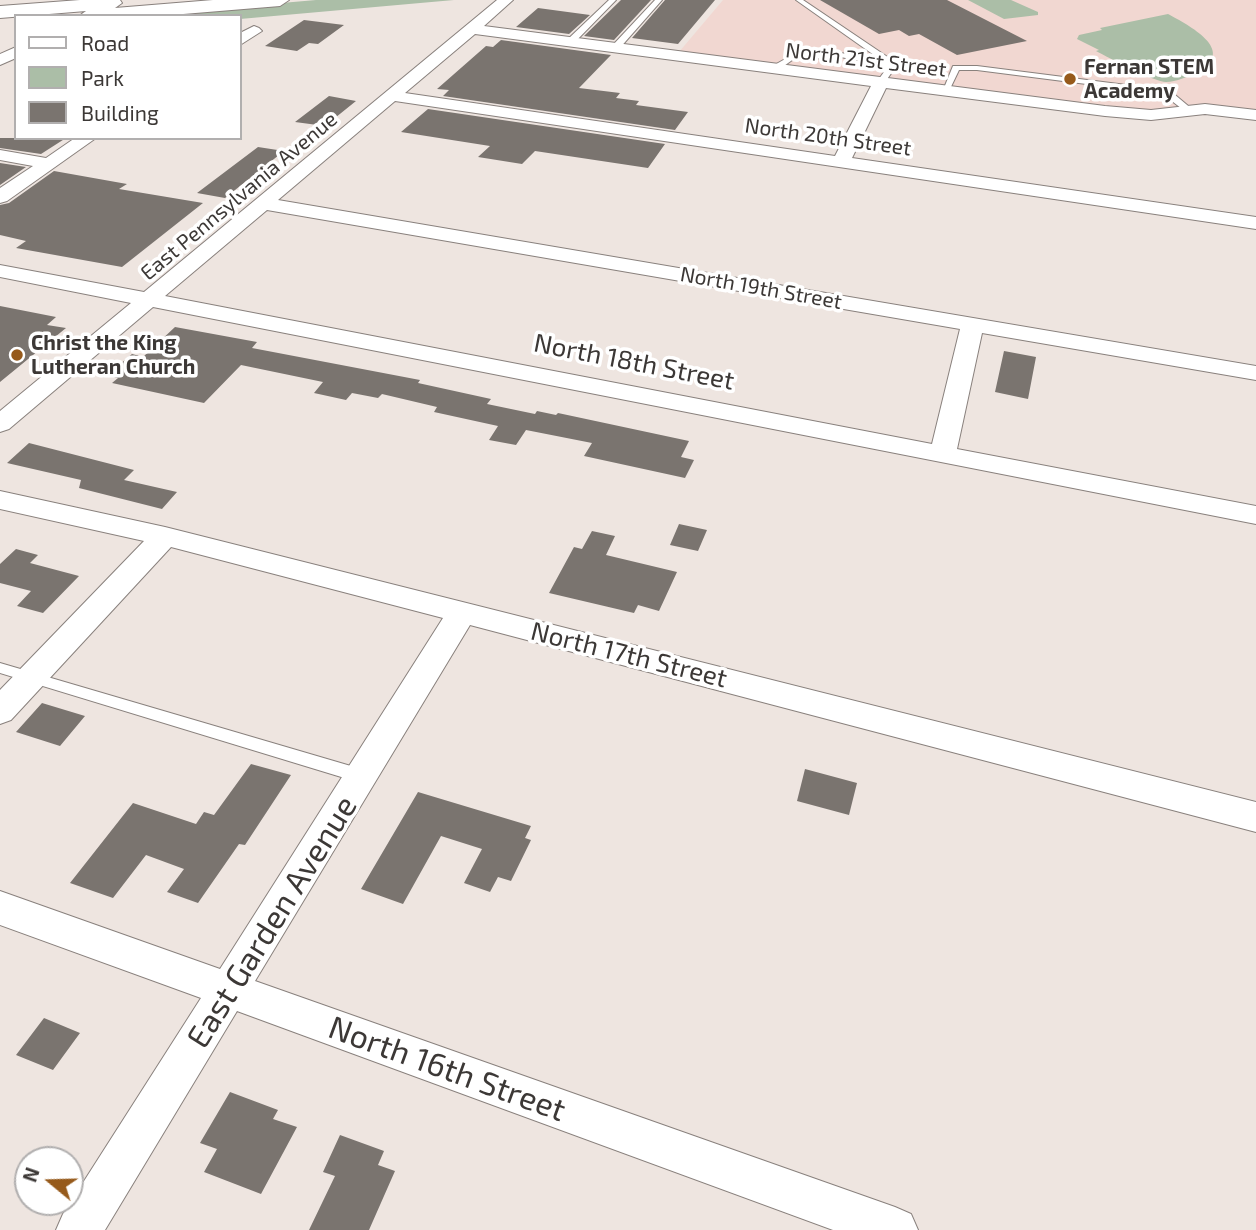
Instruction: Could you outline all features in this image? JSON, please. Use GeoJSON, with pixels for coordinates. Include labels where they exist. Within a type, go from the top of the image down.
{"type":"FeatureCollection","features":[{"type":"Feature","properties":{"kind":"highway"},"geometry":{"type":"LineString","coordinates":[[0,12],[154,0]]}},
{"type":"Feature","properties":{"kind":"highway"},"geometry":{"type":"LineString","coordinates":[[112,14],[281,0]]}},
{"type":"Feature","properties":{"kind":"street","name":"East Pennsylvania Avenue"},"geometry":{"type":"LineString","coordinates":[[0,424],[506,0]]}},
{"type":"Feature","properties":{"kind":"street","name":"North 21st Street"},"geometry":{"type":"LineString","coordinates":[[472,29],[1137,115],[1189,110],[1256,115]]}},
{"type":"Feature","properties":{"kind":"street"},"geometry":{"type":"LineString","coordinates":[[841,162],[880,83]]}},
{"type":"Feature","properties":{"kind":"street","name":"North 20th Street"},"geometry":{"type":"LineString","coordinates":[[393,96],[1256,223]]}},
{"type":"Feature","properties":{"kind":"street"},"geometry":{"type":"LineString","coordinates":[[0,197],[84,140]]}},
{"type":"Feature","properties":{"kind":"street"},"geometry":{"type":"LineString","coordinates":[[0,155],[50,164]]}},
{"type":"Feature","properties":{"kind":"street","name":"North 19th Street"},"geometry":{"type":"LineString","coordinates":[[265,204],[1256,373]]}},
{"type":"Feature","properties":{"kind":"street","name":"North 18th Street"},"geometry":{"type":"LineString","coordinates":[[0,271],[943,452],[1256,515]]}},
{"type":"Feature","properties":{"kind":"street"},"geometry":{"type":"LineString","coordinates":[[943,452],[973,324]]}},
{"type":"Feature","properties":{"kind":"street","name":"North 17th Street"},"geometry":{"type":"LineString","coordinates":[[0,500],[164,536],[1256,817]]}},
{"type":"Feature","properties":{"kind":"street"},"geometry":{"type":"LineString","coordinates":[[0,711],[164,536]]}},
{"type":"Feature","properties":{"kind":"street","name":"East Garden Avenue"},"geometry":{"type":"LineString","coordinates":[[79,1230],[462,613]]}},
{"type":"Feature","properties":{"kind":"street","name":"North 16th Street"},"geometry":{"type":"LineString","coordinates":[[0,908],[895,1230]]}},
{"type":"Feature","properties":{"kind":"lane"},"geometry":{"type":"LineString","coordinates":[[570,42],[613,0]]}},
{"type":"Feature","properties":{"kind":"lane"},"geometry":{"type":"LineString","coordinates":[[615,48],[659,0]]}},
{"type":"Feature","properties":{"kind":"lane"},"geometry":{"type":"LineString","coordinates":[[799,0],[888,63]]}},
{"type":"Feature","properties":{"kind":"lane"},"geometry":{"type":"LineString","coordinates":[[774,69],[794,56],[807,58],[835,54],[888,63]]}},
{"type":"Feature","properties":{"kind":"lane"},"geometry":{"type":"LineString","coordinates":[[880,83],[888,72],[888,63]]}},
{"type":"Feature","properties":{"kind":"lane"},"geometry":{"type":"LineString","coordinates":[[945,91],[952,72],[964,67],[1150,90],[1171,96],[1189,110]]}},
{"type":"Feature","properties":{"kind":"lane"},"geometry":{"type":"LineString","coordinates":[[0,668],[362,776]]}},
{"type":"Feature","properties":{"kind":"shaded area","name":"Fernan STEM Academy"},"geometry":{"type":"Polygon","coordinates":[[[723,0],[1256,0],[1256,111],[1191,106],[1142,111],[679,52],[723,0]]]}},
{"type":"Feature","properties":{"kind":"green space"},"geometry":{"type":"Polygon","coordinates":[[[316,0],[454,0],[242,19],[242,14],[155,14],[316,0]]]}},
{"type":"Feature","properties":{"kind":"green space"},"geometry":{"type":"Polygon","coordinates":[[[968,0],[1011,0],[1038,12],[1038,15],[1004,19],[968,0]]]}},
{"type":"Feature","properties":{"kind":"green space"},"geometry":{"type":"Polygon","coordinates":[[[1168,14],[1197,31],[1211,47],[1213,55],[1209,64],[1198,72],[1178,80],[1166,82],[1152,78],[1077,39],[1079,35],[1102,30],[1100,28],[1168,14]]]}},
{"type":"Feature","properties":{"kind":"building"},"geometry":{"type":"Polygon","coordinates":[[[621,0],[651,0],[614,40],[584,36],[621,0]]]}},
{"type":"Feature","properties":{"kind":"building"},"geometry":{"type":"Polygon","coordinates":[[[665,0],[715,0],[678,44],[632,38],[665,0]]]}},
{"type":"Feature","properties":{"kind":"building"},"geometry":{"type":"Polygon","coordinates":[[[820,0],[947,0],[1027,41],[957,55],[919,34],[909,36],[899,30],[879,34],[820,0]]]}},
{"type":"Feature","properties":{"kind":"building"},"geometry":{"type":"Polygon","coordinates":[[[538,8],[590,15],[569,34],[516,27],[538,8]]]}},
{"type":"Feature","properties":{"kind":"building"},"geometry":{"type":"Polygon","coordinates":[[[304,20],[344,25],[318,44],[309,43],[297,51],[265,46],[304,20]]]}},
{"type":"Feature","properties":{"kind":"building"},"geometry":{"type":"Polygon","coordinates":[[[501,40],[611,55],[579,88],[620,93],[616,98],[639,101],[636,105],[688,112],[675,130],[443,96],[449,90],[437,89],[486,46],[493,47],[501,40]]]}},
{"type":"Feature","properties":{"kind":"building"},"geometry":{"type":"Polygon","coordinates":[[[329,96],[356,101],[325,126],[295,122],[329,96]]]}},
{"type":"Feature","properties":{"kind":"building"},"geometry":{"type":"Polygon","coordinates":[[[428,109],[665,144],[648,168],[535,151],[522,164],[478,157],[490,146],[401,132],[428,109]]]}},
{"type":"Feature","properties":{"kind":"building"},"geometry":{"type":"Polygon","coordinates":[[[0,138],[63,140],[41,154],[0,148],[0,138]]]}},
{"type":"Feature","properties":{"kind":"building"},"geometry":{"type":"Polygon","coordinates":[[[258,147],[284,151],[225,198],[197,193],[258,147]]]}},
{"type":"Feature","properties":{"kind":"building"},"geometry":{"type":"Polygon","coordinates":[[[0,163],[26,167],[0,185],[0,163]]]}},
{"type":"Feature","properties":{"kind":"building"},"geometry":{"type":"Polygon","coordinates":[[[54,171],[127,184],[119,189],[203,203],[122,267],[16,248],[26,241],[0,235],[0,205],[9,203],[54,171]]]}},
{"type":"Feature","properties":{"kind":"building","name":"Christ the King Lutheran Church"},"geometry":{"type":"Polygon","coordinates":[[[0,306],[56,317],[47,325],[66,328],[0,382],[0,306]]]}},
{"type":"Feature","properties":{"kind":"building"},"geometry":{"type":"Polygon","coordinates":[[[175,327],[257,342],[252,348],[420,380],[418,383],[491,399],[487,404],[535,414],[537,411],[556,415],[558,413],[689,441],[681,457],[694,460],[685,478],[584,456],[592,443],[526,430],[516,445],[489,440],[498,426],[434,412],[437,407],[382,394],[378,398],[352,393],[346,400],[314,393],[323,382],[241,365],[204,403],[112,383],[118,378],[107,375],[132,354],[143,357],[175,327]]]}},
{"type":"Feature","properties":{"kind":"building"},"geometry":{"type":"Polygon","coordinates":[[[1004,351],[1036,357],[1028,399],[995,392],[1004,351]]]}},
{"type":"Feature","properties":{"kind":"building"},"geometry":{"type":"Polygon","coordinates":[[[29,443],[134,470],[124,480],[177,492],[162,509],[79,488],[81,480],[7,463],[29,443]]]}},
{"type":"Feature","properties":{"kind":"building"},"geometry":{"type":"Polygon","coordinates":[[[679,524],[707,530],[698,551],[670,545],[679,524]]]}},
{"type":"Feature","properties":{"kind":"building"},"geometry":{"type":"Polygon","coordinates":[[[592,531],[615,536],[606,555],[677,572],[659,611],[638,605],[634,613],[549,593],[574,547],[582,549],[592,531]]]}},
{"type":"Feature","properties":{"kind":"building"},"geometry":{"type":"Polygon","coordinates":[[[16,549],[38,555],[30,563],[79,576],[43,613],[17,606],[31,591],[0,583],[0,564],[16,549]]]}},
{"type":"Feature","properties":{"kind":"building"},"geometry":{"type":"Polygon","coordinates":[[[42,703],[85,716],[60,746],[16,732],[42,703]]]}},
{"type":"Feature","properties":{"kind":"building"},"geometry":{"type":"Polygon","coordinates":[[[251,764],[291,775],[245,845],[239,844],[198,903],[167,892],[184,869],[146,855],[113,898],[70,883],[133,803],[196,824],[204,812],[214,815],[251,764]]]}},
{"type":"Feature","properties":{"kind":"building"},"geometry":{"type":"Polygon","coordinates":[[[805,769],[857,783],[849,815],[797,801],[805,769]]]}},
{"type":"Feature","properties":{"kind":"building"},"geometry":{"type":"Polygon","coordinates":[[[418,792],[531,826],[525,838],[531,840],[511,881],[498,877],[490,892],[464,883],[482,849],[441,836],[403,904],[361,889],[418,792]]]}},
{"type":"Feature","properties":{"kind":"building"},"geometry":{"type":"Polygon","coordinates":[[[44,1018],[80,1033],[53,1070],[16,1055],[44,1018]]]}},
{"type":"Feature","properties":{"kind":"building"},"geometry":{"type":"Polygon","coordinates":[[[230,1092],[278,1110],[273,1119],[297,1127],[261,1194],[204,1172],[217,1149],[200,1143],[230,1092]]]}},
{"type":"Feature","properties":{"kind":"building"},"geometry":{"type":"Polygon","coordinates":[[[340,1135],[384,1151],[378,1165],[395,1171],[369,1230],[309,1230],[335,1176],[323,1172],[340,1135]]]}},
{"type":"Feature","properties":{"kind":"place","name":"Fernan STEM Academy"},"geometry":{"type":"Point","coordinates":[1070,79]}},
{"type":"Feature","properties":{"kind":"place","name":"Christ the King Lutheran Church"},"geometry":{"type":"Point","coordinates":[17,355]}}]}
